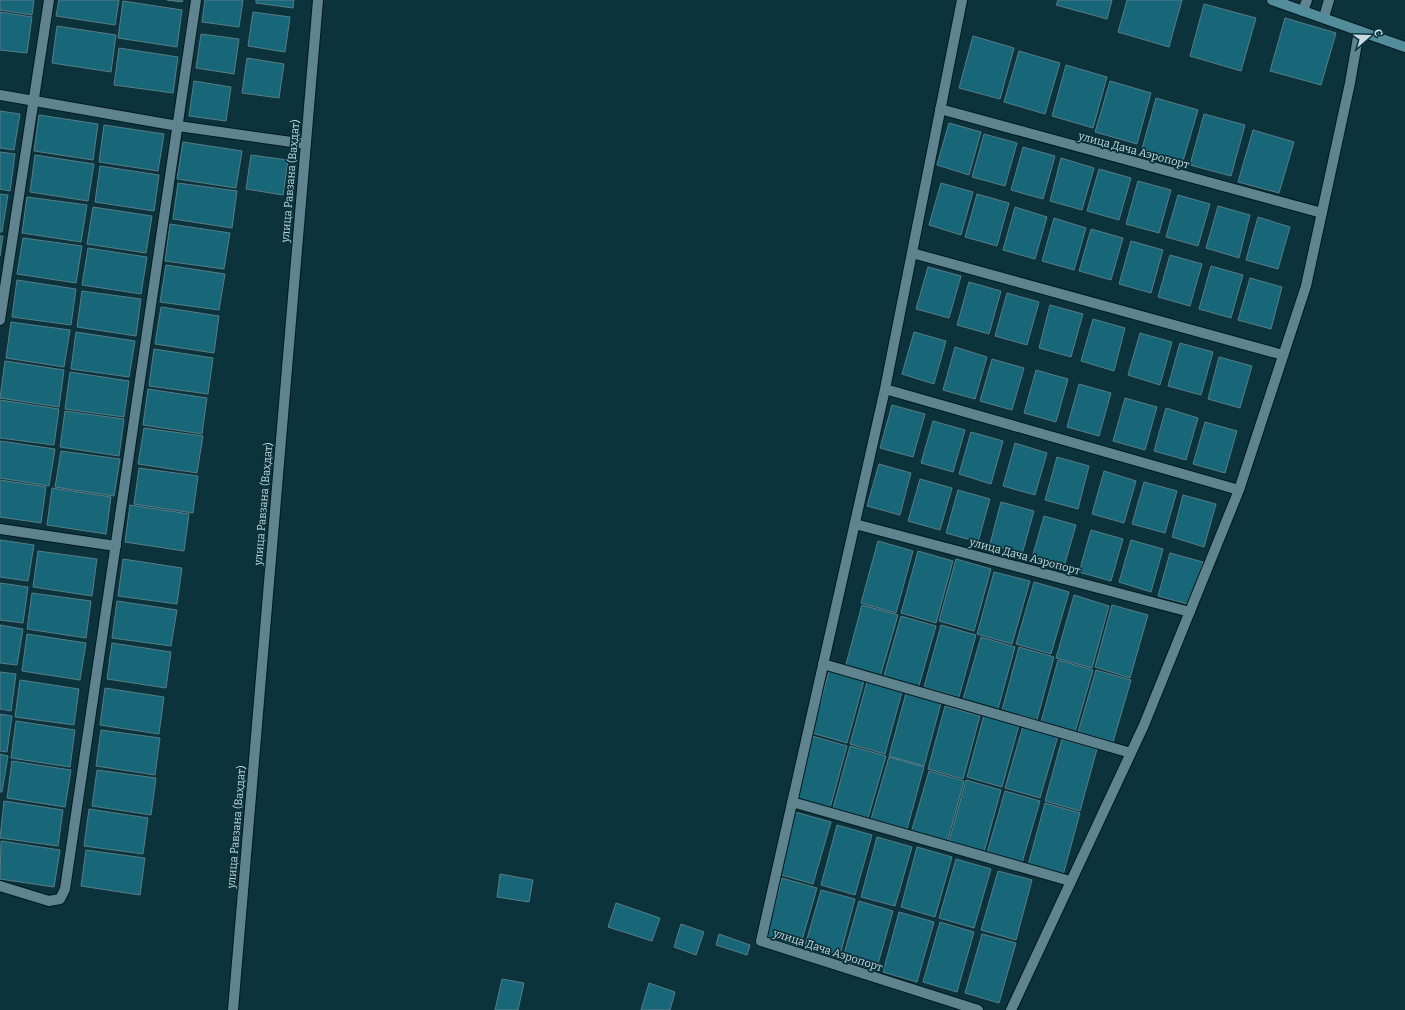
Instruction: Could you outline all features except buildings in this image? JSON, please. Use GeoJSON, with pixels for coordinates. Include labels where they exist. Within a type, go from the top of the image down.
{"type":"FeatureCollection","features":[{"type":"Feature","properties":{"kind":"main road"},"geometry":{"type":"LineString","coordinates":[[1272,0],[1324,17],[1405,47]]}},
{"type":"Feature","properties":{"kind":"street"},"geometry":{"type":"LineString","coordinates":[[0,320],[49,0]]}},
{"type":"Feature","properties":{"kind":"street"},"geometry":{"type":"LineString","coordinates":[[0,886],[49,901],[60,899],[65,889],[196,0]]}},
{"type":"Feature","properties":{"kind":"street","name":"улица Равзана (Вахдат)"},"geometry":{"type":"LineString","coordinates":[[233,1010],[318,0]]}},
{"type":"Feature","properties":{"kind":"street","name":"улица Дача Аэропорт"},"geometry":{"type":"LineString","coordinates":[[962,0],[885,389],[761,941],[978,1010]]}},
{"type":"Feature","properties":{"kind":"street"},"geometry":{"type":"LineString","coordinates":[[1303,11],[1307,0]]}},
{"type":"Feature","properties":{"kind":"street"},"geometry":{"type":"LineString","coordinates":[[1324,17],[1329,0]]}},
{"type":"Feature","properties":{"kind":"street"},"geometry":{"type":"LineString","coordinates":[[1011,1010],[1144,725],[1239,490],[1306,286],[1350,83],[1359,31]]}},
{"type":"Feature","properties":{"kind":"street"},"geometry":{"type":"LineString","coordinates":[[0,95],[178,126],[306,144]]}},
{"type":"Feature","properties":{"kind":"street","name":"улица Дача Аэропорт"},"geometry":{"type":"LineString","coordinates":[[940,109],[1322,213]]}},
{"type":"Feature","properties":{"kind":"street"},"geometry":{"type":"LineString","coordinates":[[912,252],[1283,355]]}},
{"type":"Feature","properties":{"kind":"street"},"geometry":{"type":"LineString","coordinates":[[885,389],[1239,490]]}},
{"type":"Feature","properties":{"kind":"street","name":"улица Дача Аэропорт"},"geometry":{"type":"LineString","coordinates":[[855,524],[1190,612]]}},
{"type":"Feature","properties":{"kind":"street"},"geometry":{"type":"LineString","coordinates":[[0,529],[116,546]]}},
{"type":"Feature","properties":{"kind":"street"},"geometry":{"type":"LineString","coordinates":[[823,664],[1131,753]]}},
{"type":"Feature","properties":{"kind":"street"},"geometry":{"type":"LineString","coordinates":[[792,802],[1070,881]]}}]}
